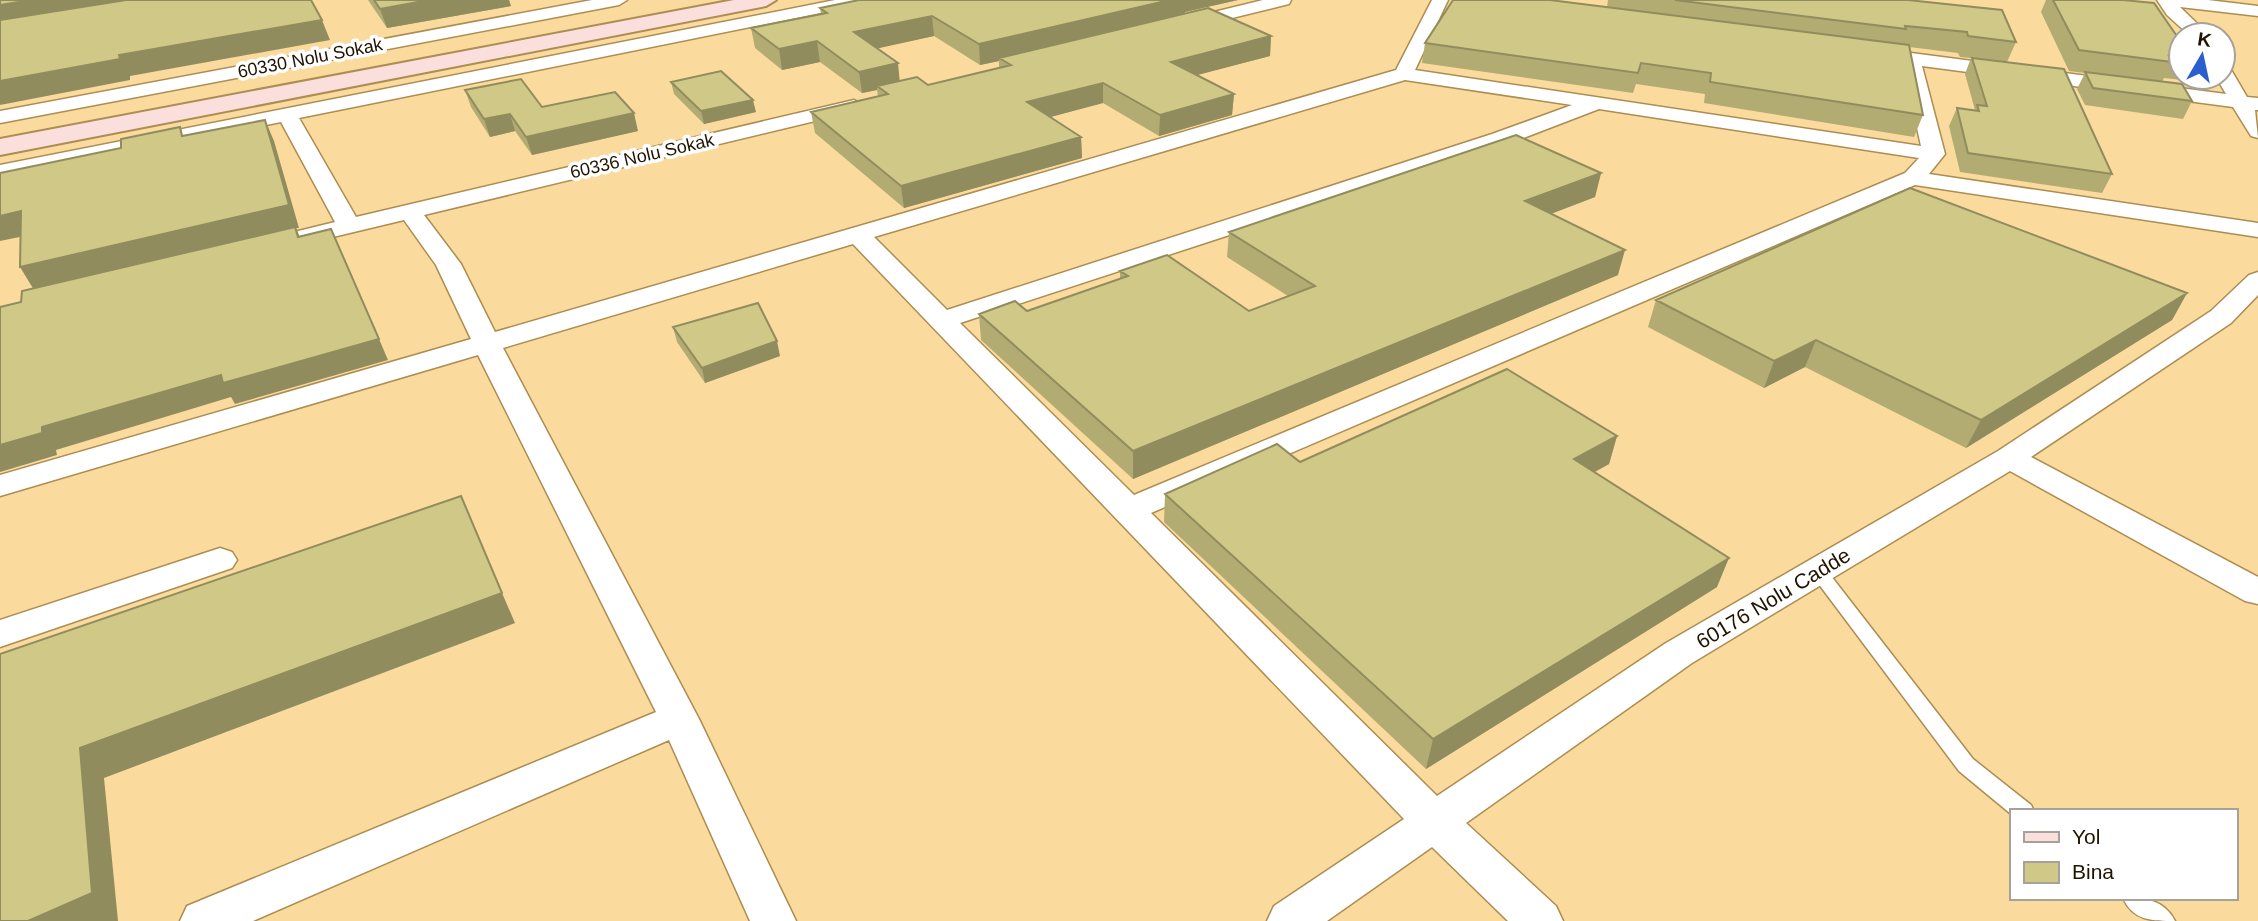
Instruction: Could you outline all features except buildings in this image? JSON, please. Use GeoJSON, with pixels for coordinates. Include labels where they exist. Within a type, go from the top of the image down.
{"type":"FeatureCollection","features":[{"type":"Feature","properties":{"kind":"street"},"geometry":{"type":"LineString","coordinates":[[0,131],[618,3],[691,0]]}},
{"type":"Feature","properties":{"kind":"street"},"geometry":{"type":"LineString","coordinates":[[0,147],[766,0]]}},
{"type":"Feature","properties":{"kind":"street"},"geometry":{"type":"LineString","coordinates":[[0,172],[860,0]]}},
{"type":"Feature","properties":{"kind":"street"},"geometry":{"type":"LineString","coordinates":[[1168,29],[1279,0]]}},
{"type":"Feature","properties":{"kind":"street"},"geometry":{"type":"LineString","coordinates":[[1404,74],[1440,0]]}},
{"type":"Feature","properties":{"kind":"street"},"geometry":{"type":"LineString","coordinates":[[2184,21],[2173,11],[2169,0],[2258,11]]}},
{"type":"Feature","properties":{"kind":"street","name":"60330 Nolu Sokak"},"geometry":{"type":"LineString","coordinates":[[0,117],[618,3]]}},
{"type":"Feature","properties":{"kind":"street"},"geometry":{"type":"LineString","coordinates":[[1844,50],[2249,103]]}},
{"type":"Feature","properties":{"kind":"street"},"geometry":{"type":"LineString","coordinates":[[1911,59],[1934,154]]}},
{"type":"Feature","properties":{"kind":"street"},"geometry":{"type":"LineString","coordinates":[[0,486],[1404,74],[1934,154]]}},
{"type":"Feature","properties":{"kind":"street"},"geometry":{"type":"LineString","coordinates":[[2237,89],[2249,103],[2258,132]]}},
{"type":"Feature","properties":{"kind":"street","name":"60336 Nolu Sokak"},"geometry":{"type":"LineString","coordinates":[[269,245],[879,100]]}},
{"type":"Feature","properties":{"kind":"street"},"geometry":{"type":"LineString","coordinates":[[942,320],[1500,139],[1596,103]]}},
{"type":"Feature","properties":{"kind":"street"},"geometry":{"type":"LineString","coordinates":[[287,115],[349,226]]}},
{"type":"Feature","properties":{"kind":"street"},"geometry":{"type":"LineString","coordinates":[[1128,510],[1913,178],[1934,154]]}},
{"type":"Feature","properties":{"kind":"street"},"geometry":{"type":"LineString","coordinates":[[1913,178],[2258,230]]}},
{"type":"Feature","properties":{"kind":"street"},"geometry":{"type":"LineString","coordinates":[[410,212],[448,264],[527,428],[679,719],[773,921]]}},
{"type":"Feature","properties":{"kind":"street"},"geometry":{"type":"LineString","coordinates":[[859,236],[1434,821],[1540,921]]}},
{"type":"Feature","properties":{"kind":"street","name":"60176 Nolu Cadde"},"geometry":{"type":"LineString","coordinates":[[1290,921],[1679,653],[2009,458],[2221,317],[2258,280]]}},
{"type":"Feature","properties":{"kind":"street"},"geometry":{"type":"LineString","coordinates":[[2009,458],[2258,592]]}},
{"type":"Feature","properties":{"kind":"street"},"geometry":{"type":"LineString","coordinates":[[0,634],[220,560]]}},
{"type":"Feature","properties":{"kind":"street"},"geometry":{"type":"LineString","coordinates":[[203,921],[679,719]]}},
{"type":"Feature","properties":{"kind":"lane"},"geometry":{"type":"LineString","coordinates":[[1818,571],[1965,765],[2020,809]]}},
{"type":"Feature","properties":{"kind":"lane"},"geometry":{"type":"LineString","coordinates":[[2137,900],[2163,921]]}}]}
